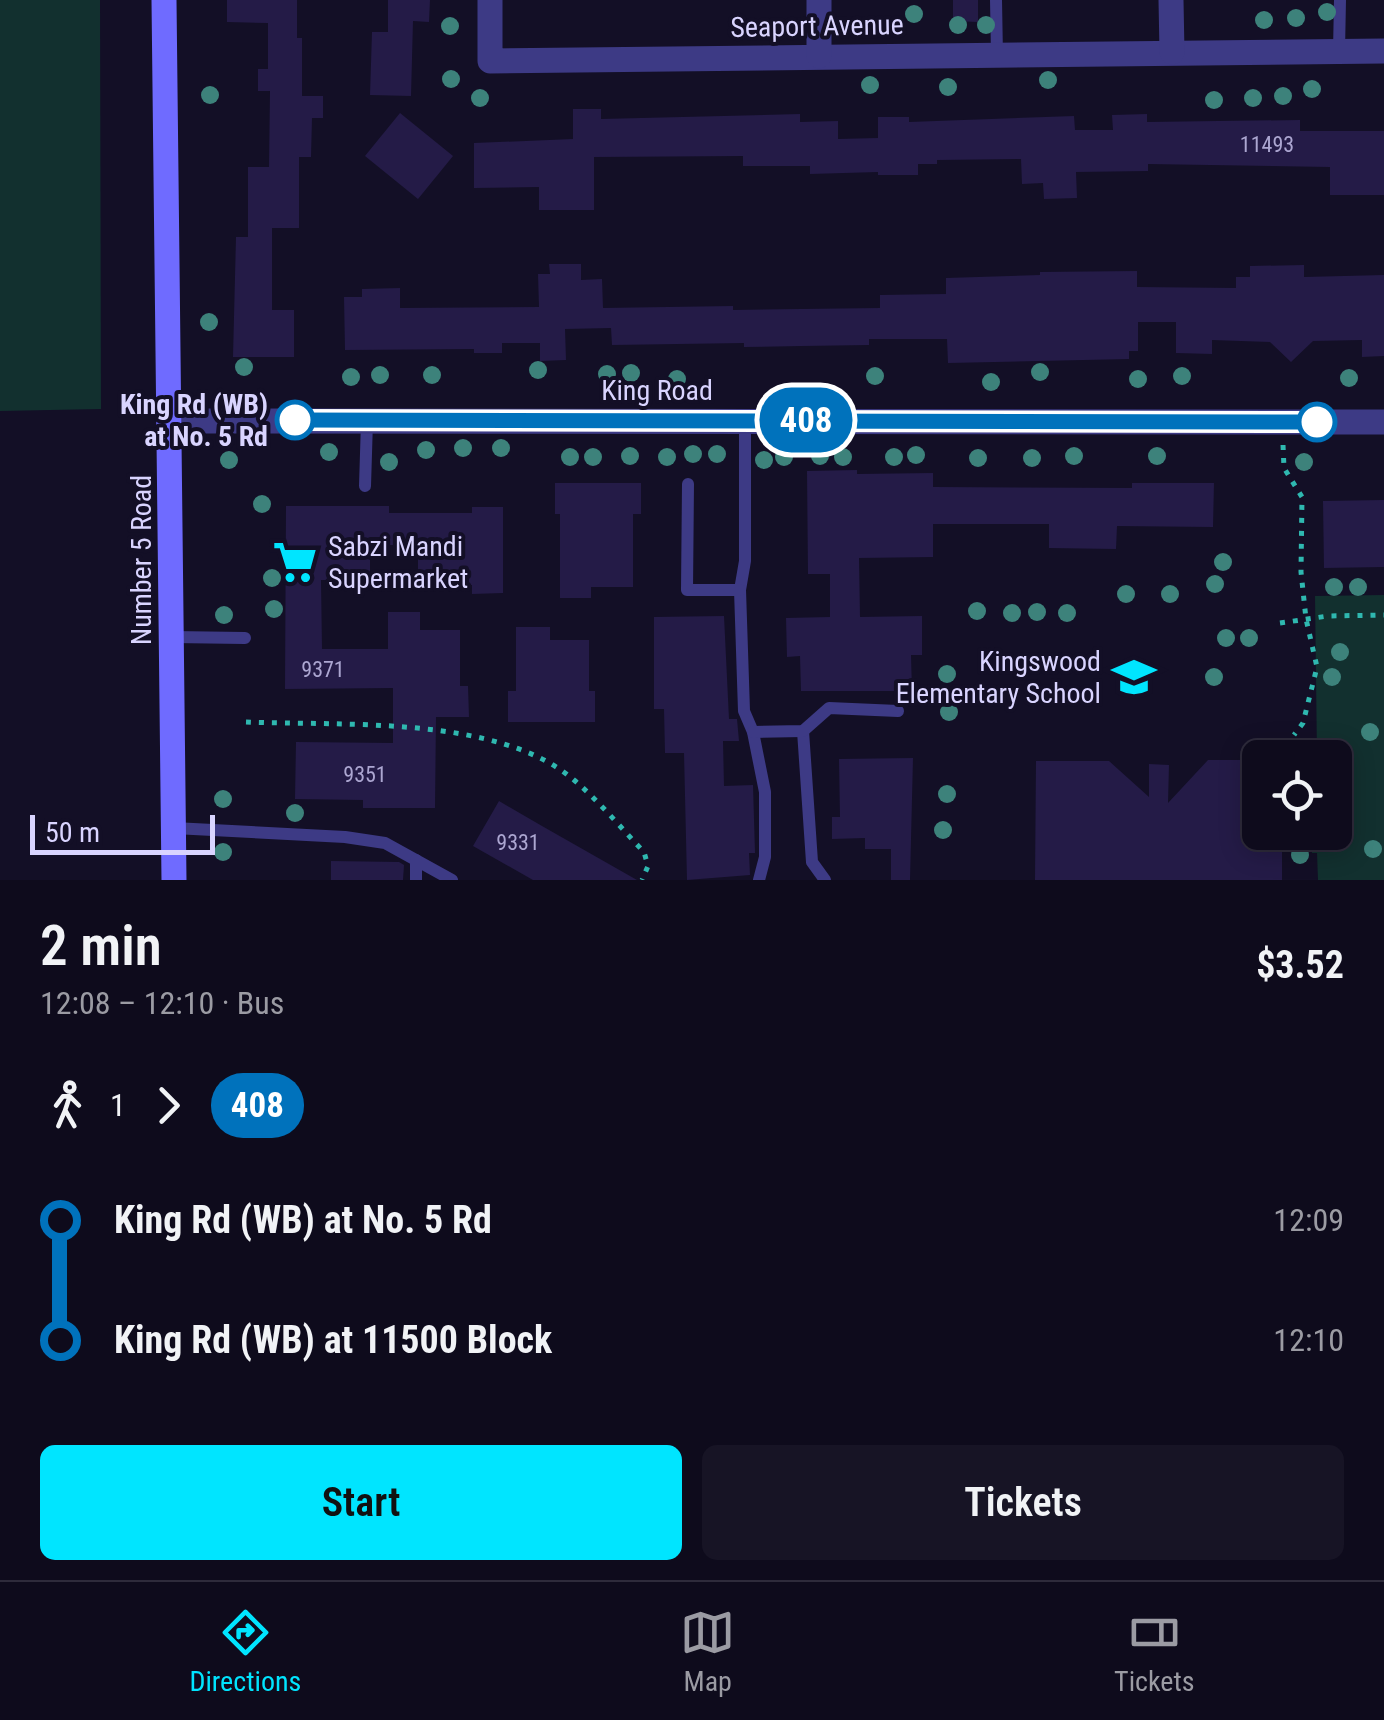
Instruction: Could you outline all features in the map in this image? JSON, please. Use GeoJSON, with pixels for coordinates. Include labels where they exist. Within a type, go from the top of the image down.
{"type":"FeatureCollection","features":[{"type":"Feature","properties":{"kind":"main road","name":"Number 5 Road"},"geometry":{"type":"LineString","coordinates":[[164,0],[174,880]]}},
{"type":"Feature","properties":{"kind":"street","name":"Seaport Avenue"},"geometry":{"type":"LineString","coordinates":[[490,0],[490,61],[1384,51]]}},
{"type":"Feature","properties":{"kind":"street"},"geometry":{"type":"LineString","coordinates":[[818,0],[819,56]]}},
{"type":"Feature","properties":{"kind":"street"},"geometry":{"type":"LineString","coordinates":[[1172,0],[1172,52]]}},
{"type":"Feature","properties":{"kind":"street","name":"King Road"},"geometry":{"type":"LineString","coordinates":[[170,421],[1384,422]]}},
{"type":"Feature","properties":{"kind":"lane"},"geometry":{"type":"LineString","coordinates":[[996,0],[997,54]]}},
{"type":"Feature","properties":{"kind":"lane"},"geometry":{"type":"LineString","coordinates":[[1339,51],[1340,0]]}},
{"type":"Feature","properties":{"kind":"lane"},"geometry":{"type":"LineString","coordinates":[[365,486],[367,420]]}},
{"type":"Feature","properties":{"kind":"lane"},"geometry":{"type":"LineString","coordinates":[[745,420],[745,561],[740,590],[744,711],[753,732],[765,792],[765,857],[759,880]]}},
{"type":"Feature","properties":{"kind":"lane"},"geometry":{"type":"LineString","coordinates":[[688,484],[687,590],[740,590]]}},
{"type":"Feature","properties":{"kind":"lane"},"geometry":{"type":"LineString","coordinates":[[172,637],[246,638]]}},
{"type":"Feature","properties":{"kind":"lane"},"geometry":{"type":"LineString","coordinates":[[753,732],[803,731],[828,708],[898,711]]}},
{"type":"Feature","properties":{"kind":"lane"},"geometry":{"type":"LineString","coordinates":[[803,731],[812,862],[825,880]]}},
{"type":"Feature","properties":{"kind":"lane"},"geometry":{"type":"LineString","coordinates":[[174,828],[345,837],[385,844],[452,880]]}},
{"type":"Feature","properties":{"kind":"lane"},"geometry":{"type":"LineString","coordinates":[[416,860],[416,880]]}},
{"type":"Feature","properties":{"kind":"path"},"geometry":{"type":"LineString","coordinates":[[1282,422],[1284,468],[1302,498],[1300,572],[1317,667],[1303,724],[1294,735]]}},
{"type":"Feature","properties":{"kind":"path"},"geometry":{"type":"LineString","coordinates":[[1280,623],[1384,615]]}},
{"type":"Feature","properties":{"kind":"path"},"geometry":{"type":"LineString","coordinates":[[246,722],[447,730],[534,754],[574,779],[644,852],[648,866],[642,880]]}},
{"type":"Feature","properties":{"kind":"green space"},"geometry":{"type":"Polygon","coordinates":[[[0,0],[100,0],[101,409],[0,411],[0,0]]]}},
{"type":"Feature","properties":{"kind":"green space"},"geometry":{"type":"Polygon","coordinates":[[[1384,595],[1384,880],[1318,880],[1317,853],[1312,850],[1352,850],[1352,740],[1317,740],[1315,596],[1384,595]]]}},
{"type":"Feature","properties":{"kind":"building"},"geometry":{"type":"Polygon","coordinates":[[[227,0],[297,0],[297,38],[302,38],[302,96],[323,96],[323,118],[312,118],[311,157],[299,157],[299,228],[272,228],[272,310],[294,310],[294,357],[233,357],[236,237],[248,237],[248,167],[269,167],[270,91],[258,91],[258,69],[268,69],[268,23],[227,22],[227,0]]]}},
{"type":"Feature","properties":{"kind":"building"},"geometry":{"type":"Polygon","coordinates":[[[388,0],[430,0],[429,22],[413,21],[411,96],[370,95],[372,32],[388,32],[388,0]]]}},
{"type":"Feature","properties":{"kind":"building"},"geometry":{"type":"Polygon","coordinates":[[[953,0],[978,0],[978,22],[953,21],[953,0]]]}},
{"type":"Feature","properties":{"kind":"building"},"geometry":{"type":"Polygon","coordinates":[[[573,109],[601,109],[601,119],[800,114],[800,122],[838,121],[838,139],[878,138],[878,117],[909,117],[909,122],[1074,116],[1075,130],[1113,130],[1112,115],[1147,114],[1147,122],[1300,120],[1300,131],[1384,131],[1384,195],[1330,195],[1330,167],[1148,164],[1148,171],[1076,172],[1077,198],[1044,199],[1043,183],[1022,184],[1021,159],[937,160],[937,164],[918,164],[918,175],[878,175],[810,174],[810,166],[743,166],[743,156],[594,157],[594,210],[539,210],[539,187],[474,188],[474,143],[573,139],[573,109]]]}},
{"type":"Feature","properties":{"kind":"building"},"geometry":{"type":"Polygon","coordinates":[[[400,113],[453,156],[418,199],[365,156],[400,113]]]}},
{"type":"Feature","properties":{"kind":"building"},"geometry":{"type":"Polygon","coordinates":[[[549,264],[581,264],[581,280],[602,279],[603,308],[733,306],[733,310],[880,308],[880,295],[946,294],[946,278],[1040,272],[1137,271],[1137,287],[1236,288],[1236,277],[1250,277],[1250,266],[1304,265],[1304,277],[1384,275],[1384,356],[1362,357],[1362,340],[1313,341],[1291,362],[1270,342],[1212,340],[1212,354],[1176,353],[1176,322],[1138,322],[1138,351],[1129,351],[1129,359],[948,363],[947,339],[869,339],[869,345],[612,345],[611,328],[565,329],[566,360],[540,361],[540,343],[502,343],[502,353],[474,353],[474,349],[345,350],[344,297],[362,297],[362,289],[400,288],[400,308],[539,307],[538,274],[550,274],[549,264]]]}},
{"type":"Feature","properties":{"kind":"building"},"geometry":{"type":"Polygon","coordinates":[[[857,470],[857,474],[933,473],[933,487],[1132,488],[1132,483],[1214,483],[1213,527],[1117,526],[1116,549],[1049,548],[1049,524],[933,524],[933,557],[859,558],[860,617],[922,616],[922,655],[911,655],[912,691],[801,691],[800,656],[787,657],[786,618],[830,617],[830,574],[808,574],[807,471],[857,470]]]}},
{"type":"Feature","properties":{"kind":"building"},"geometry":{"type":"Polygon","coordinates":[[[555,483],[641,483],[641,514],[633,514],[633,587],[591,587],[591,598],[560,598],[560,514],[555,514],[555,483]]]}},
{"type":"Feature","properties":{"kind":"building"},"geometry":{"type":"Polygon","coordinates":[[[1384,500],[1384,567],[1324,568],[1323,501],[1384,500]]]}},
{"type":"Feature","properties":{"kind":"building"},"geometry":{"type":"Polygon","coordinates":[[[286,506],[389,506],[389,513],[472,513],[472,507],[503,507],[503,593],[472,594],[472,585],[418,585],[418,545],[370,545],[370,580],[321,580],[322,649],[388,649],[388,612],[420,612],[420,630],[460,630],[460,686],[468,686],[469,717],[436,717],[435,808],[363,808],[363,800],[295,799],[296,742],[393,743],[393,688],[285,689],[286,506]]]}},
{"type":"Feature","properties":{"kind":"building"},"geometry":{"type":"Polygon","coordinates":[[[724,616],[729,719],[737,719],[739,741],[723,741],[724,786],[753,785],[755,853],[749,853],[750,875],[687,880],[684,753],[665,753],[664,709],[654,709],[654,617],[724,616]]]}},
{"type":"Feature","properties":{"kind":"building"},"geometry":{"type":"Polygon","coordinates":[[[516,627],[550,627],[550,640],[589,640],[589,691],[595,691],[595,722],[508,722],[508,691],[516,691],[516,627]]]}},
{"type":"Feature","properties":{"kind":"building"},"geometry":{"type":"Polygon","coordinates":[[[913,758],[910,880],[891,880],[891,849],[865,849],[865,838],[832,839],[832,817],[840,817],[839,759],[913,758]]]}},
{"type":"Feature","properties":{"kind":"building"},"geometry":{"type":"Polygon","coordinates":[[[1208,760],[1242,760],[1242,850],[1282,850],[1282,880],[1035,880],[1036,761],[1109,761],[1149,797],[1149,764],[1169,765],[1168,803],[1208,760]]]}},
{"type":"Feature","properties":{"kind":"building"},"geometry":{"type":"Polygon","coordinates":[[[499,801],[637,880],[533,880],[473,846],[499,801]]]}},
{"type":"Feature","properties":{"kind":"building"},"geometry":{"type":"Polygon","coordinates":[[[331,861],[399,862],[404,865],[403,880],[331,880],[331,861]]]}},
{"type":"Feature","properties":{"kind":"bus line","name":"408"},"geometry":{"type":"LineString","coordinates":[[295,420],[1317,422]]}},
{"type":"Feature","properties":{"kind":"place","name":"King Rd (WB) at No. 5 Rd"},"geometry":{"type":"Point","coordinates":[295,420]}},
{"type":"Feature","properties":{"kind":"place","name":"Sabzi Mandi Supermarket"},"geometry":{"type":"Point","coordinates":[295,562]}},
{"type":"Feature","properties":{"kind":"place","name":"Kingswood Elementary School"},"geometry":{"type":"Point","coordinates":[1134,677]}}]}
